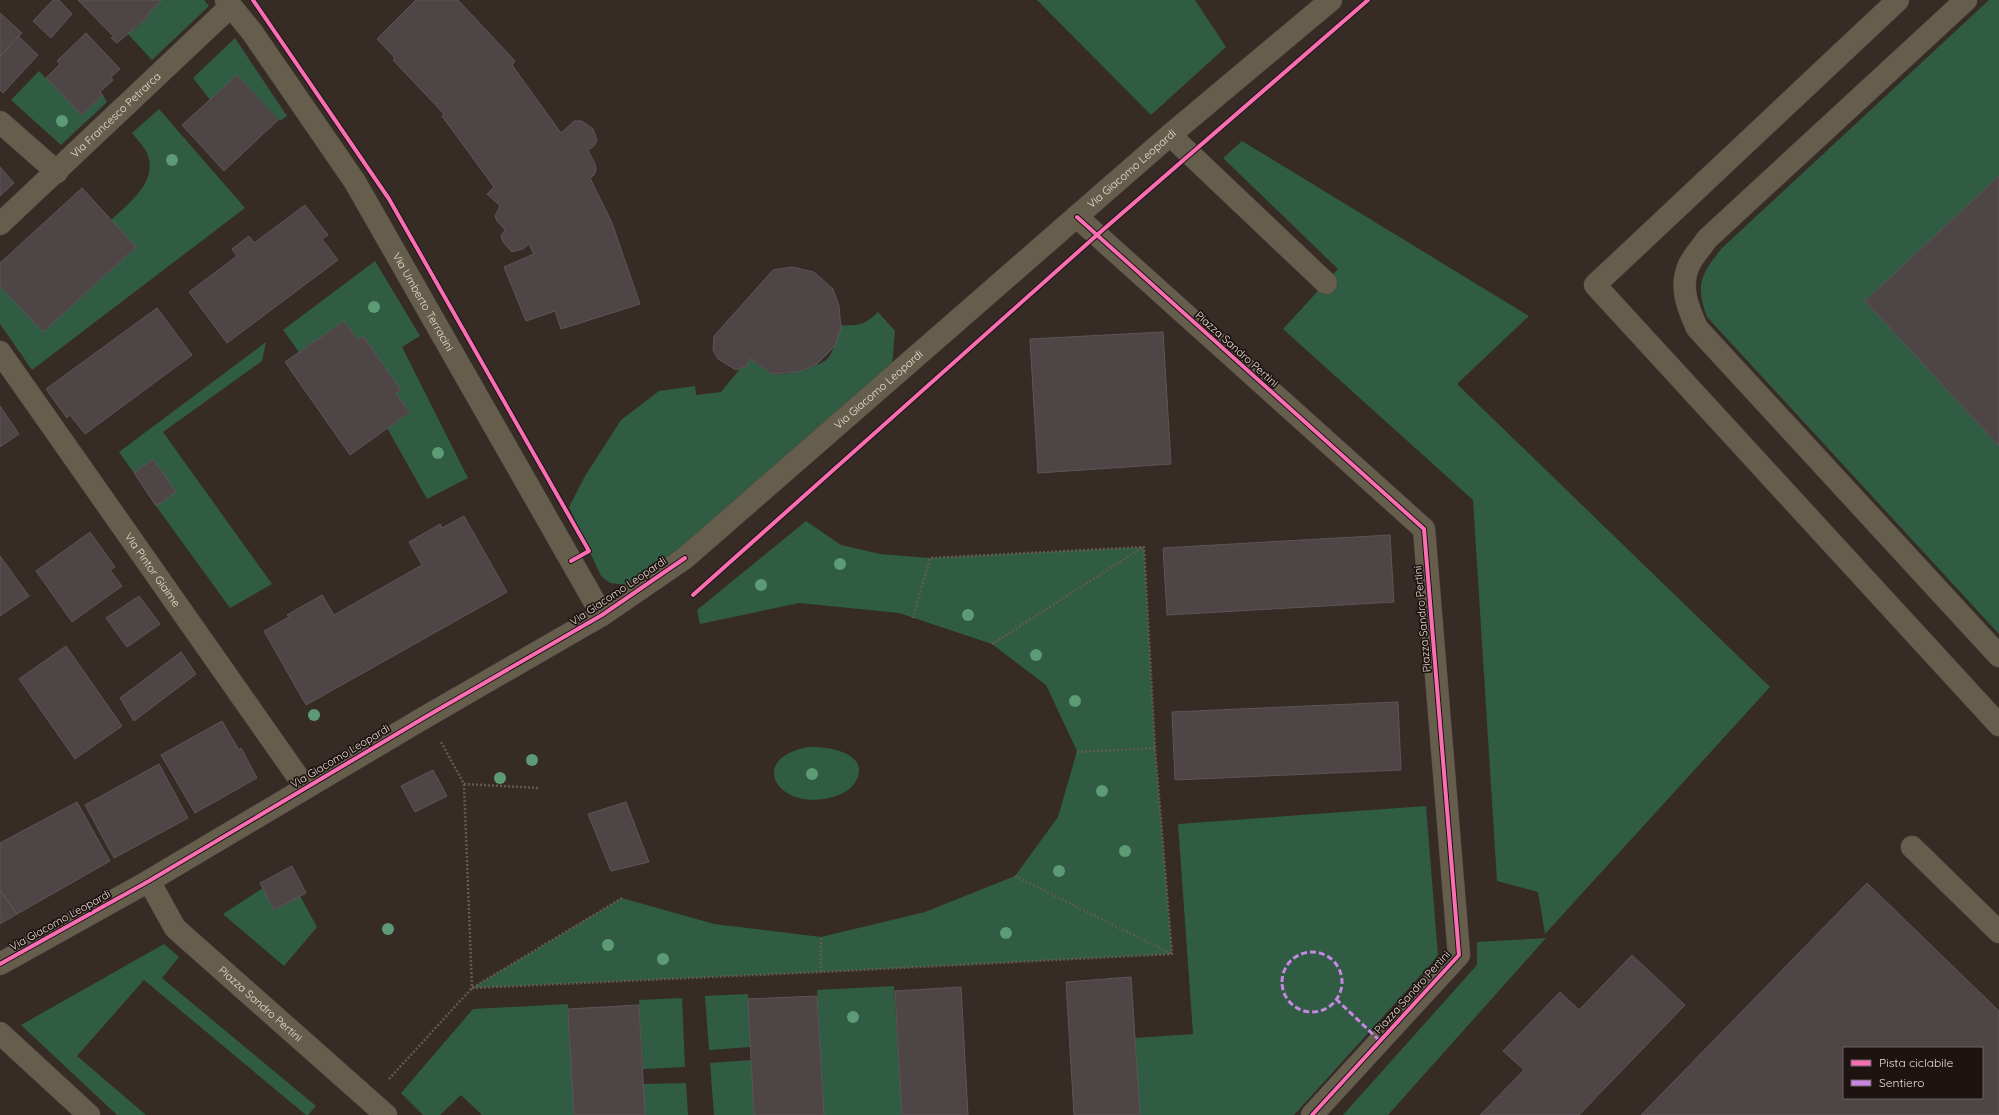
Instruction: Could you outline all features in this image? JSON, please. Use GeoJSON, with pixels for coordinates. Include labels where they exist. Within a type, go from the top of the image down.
{"type":"FeatureCollection","features":[{"type":"Feature","properties":{"kind":"street","name":"Via Giacomo Leopardi"},"geometry":{"type":"LineString","coordinates":[[0,964],[149,881],[305,787],[602,615],[685,558],[1170,135],[1331,0]]}},
{"type":"Feature","properties":{"kind":"street"},"geometry":{"type":"LineString","coordinates":[[1898,0],[1595,285],[1999,725]]}},
{"type":"Feature","properties":{"kind":"street"},"geometry":{"type":"LineString","coordinates":[[1966,0],[1707,239],[1689,266],[1684,291],[1688,309],[1698,328],[1999,656]]}},
{"type":"Feature","properties":{"kind":"street","name":"Via Francesco Petrarca"},"geometry":{"type":"LineString","coordinates":[[0,224],[57,172],[229,3]]}},
{"type":"Feature","properties":{"kind":"street","name":"Via Umberto Terracini"},"geometry":{"type":"LineString","coordinates":[[229,3],[252,32],[355,182],[602,615]]}},
{"type":"Feature","properties":{"kind":"street"},"geometry":{"type":"LineString","coordinates":[[0,122],[57,172]]}},
{"type":"Feature","properties":{"kind":"street"},"geometry":{"type":"LineString","coordinates":[[1170,135],[1326,283]]}},
{"type":"Feature","properties":{"kind":"street","name":"Piazza Sandro Pertini"},"geometry":{"type":"LineString","coordinates":[[1077,217],[1424,529],[1459,955],[1312,1115]]}},
{"type":"Feature","properties":{"kind":"street","name":"Via Pintor Giaime"},"geometry":{"type":"LineString","coordinates":[[0,352],[305,787]]}},
{"type":"Feature","properties":{"kind":"street"},"geometry":{"type":"LineString","coordinates":[[1912,847],[1999,932]]}},
{"type":"Feature","properties":{"kind":"street","name":"Piazza Sandro Pertini"},"geometry":{"type":"LineString","coordinates":[[149,881],[176,928],[386,1115]]}},
{"type":"Feature","properties":{"kind":"street"},"geometry":{"type":"LineString","coordinates":[[0,1033],[89,1115]]}},
{"type":"Feature","properties":{"kind":"path"},"geometry":{"type":"LineString","coordinates":[[913,618],[930,558],[1144,547]]}},
{"type":"Feature","properties":{"kind":"path"},"geometry":{"type":"LineString","coordinates":[[992,644],[1144,547]]}},
{"type":"Feature","properties":{"kind":"path"},"geometry":{"type":"LineString","coordinates":[[1144,547],[1155,748],[1172,954]]}},
{"type":"Feature","properties":{"kind":"path"},"geometry":{"type":"LineString","coordinates":[[427,716],[464,784],[472,988]]}},
{"type":"Feature","properties":{"kind":"path"},"geometry":{"type":"LineString","coordinates":[[1077,752],[1155,748]]}},
{"type":"Feature","properties":{"kind":"path"},"geometry":{"type":"LineString","coordinates":[[464,784],[539,788]]}},
{"type":"Feature","properties":{"kind":"path"},"geometry":{"type":"LineString","coordinates":[[1015,876],[1172,954]]}},
{"type":"Feature","properties":{"kind":"path"},"geometry":{"type":"LineString","coordinates":[[370,1100],[472,988],[622,898]]}},
{"type":"Feature","properties":{"kind":"path"},"geometry":{"type":"LineString","coordinates":[[821,937],[821,972]]}},
{"type":"Feature","properties":{"kind":"path"},"geometry":{"type":"LineString","coordinates":[[472,988],[1172,954]]}},
{"type":"Feature","properties":{"kind":"green space"},"geometry":{"type":"Polygon","coordinates":[[[162,0],[204,0],[209,6],[152,60],[127,33],[133,28],[135,29],[149,16],[148,14],[162,0]]]}},
{"type":"Feature","properties":{"kind":"green space"},"geometry":{"type":"Polygon","coordinates":[[[1037,0],[1195,0],[1226,47],[1151,115],[1037,0]]]}},
{"type":"Feature","properties":{"kind":"green space"},"geometry":{"type":"Polygon","coordinates":[[[1989,0],[1999,0],[1999,176],[1865,301],[1999,446],[1999,634],[1707,317],[1701,296],[1702,280],[1705,273],[1722,248],[1989,0]]]}},
{"type":"Feature","properties":{"kind":"green space"},"geometry":{"type":"Polygon","coordinates":[[[235,38],[287,116],[280,121],[237,75],[210,100],[193,78],[235,38]]]}},
{"type":"Feature","properties":{"kind":"green space"},"geometry":{"type":"Polygon","coordinates":[[[39,71],[82,115],[103,95],[107,102],[61,145],[11,100],[39,71]]]}},
{"type":"Feature","properties":{"kind":"green space"},"geometry":{"type":"Polygon","coordinates":[[[159,109],[245,208],[32,370],[0,324],[0,286],[43,332],[136,247],[111,220],[133,199],[146,182],[150,163],[147,153],[132,133],[159,109]]]}},
{"type":"Feature","properties":{"kind":"green space"},"geometry":{"type":"Polygon","coordinates":[[[1242,141],[1529,316],[1457,384],[1770,687],[1545,934],[1538,892],[1497,881],[1473,500],[1283,329],[1338,269],[1223,158],[1242,141]]]}},
{"type":"Feature","properties":{"kind":"green space"},"geometry":{"type":"Polygon","coordinates":[[[375,261],[420,336],[402,347],[468,478],[427,499],[387,428],[410,413],[396,394],[401,390],[363,336],[358,340],[344,321],[299,352],[283,330],[375,261]]]}},
{"type":"Feature","properties":{"kind":"green space"},"geometry":{"type":"Polygon","coordinates":[[[878,312],[895,331],[892,367],[669,560],[627,585],[610,583],[601,576],[569,507],[585,476],[621,420],[659,391],[695,386],[696,395],[721,392],[740,369],[747,366],[750,359],[774,374],[787,374],[812,367],[825,361],[829,357],[840,325],[861,324],[869,320],[878,312]]]}},
{"type":"Feature","properties":{"kind":"green space"},"geometry":{"type":"Polygon","coordinates":[[[266,342],[262,361],[163,432],[272,584],[230,608],[156,506],[153,460],[134,473],[119,452],[266,342]]]}},
{"type":"Feature","properties":{"kind":"green space"},"geometry":{"type":"Polygon","coordinates":[[[806,521],[841,545],[880,554],[930,558],[1144,547],[1155,748],[1172,954],[472,988],[622,898],[714,924],[821,937],[925,912],[1015,876],[1058,817],[1077,751],[1046,685],[992,644],[899,613],[799,603],[700,624],[697,610],[806,521]]]}},
{"type":"Feature","properties":{"kind":"green space"},"geometry":{"type":"Polygon","coordinates":[[[809,747],[825,748],[844,752],[857,762],[859,770],[857,779],[846,792],[836,796],[816,800],[799,798],[785,792],[777,783],[774,772],[778,762],[789,753],[809,747]]]}},
{"type":"Feature","properties":{"kind":"green space"},"geometry":{"type":"Polygon","coordinates":[[[1426,806],[1438,956],[1294,1115],[1140,1115],[1135,1038],[1193,1034],[1178,824],[1426,806]]]}},
{"type":"Feature","properties":{"kind":"green space"},"geometry":{"type":"Polygon","coordinates":[[[263,888],[274,910],[300,896],[317,927],[284,966],[223,914],[263,888]]]}},
{"type":"Feature","properties":{"kind":"green space"},"geometry":{"type":"Polygon","coordinates":[[[1546,938],[1388,1115],[1343,1115],[1477,965],[1477,942],[1546,938]]]}},
{"type":"Feature","properties":{"kind":"green space"},"geometry":{"type":"Polygon","coordinates":[[[164,944],[179,957],[162,978],[316,1106],[308,1115],[306,1115],[144,980],[77,1056],[146,1115],[117,1115],[21,1025],[164,944]]]}},
{"type":"Feature","properties":{"kind":"green space"},"geometry":{"type":"Polygon","coordinates":[[[894,986],[902,1115],[824,1115],[817,990],[894,986]]]}},
{"type":"Feature","properties":{"kind":"green space"},"geometry":{"type":"Polygon","coordinates":[[[748,994],[751,1047],[709,1050],[705,996],[748,994]]]}},
{"type":"Feature","properties":{"kind":"green space"},"geometry":{"type":"Polygon","coordinates":[[[682,998],[685,1067],[643,1069],[639,1000],[682,998]]]}},
{"type":"Feature","properties":{"kind":"green space"},"geometry":{"type":"Polygon","coordinates":[[[568,1004],[574,1115],[482,1115],[461,1095],[440,1115],[423,1115],[401,1093],[473,1009],[568,1004]]]}},
{"type":"Feature","properties":{"kind":"green space"},"geometry":{"type":"Polygon","coordinates":[[[751,1060],[754,1115],[714,1115],[710,1063],[751,1060]]]}},
{"type":"Feature","properties":{"kind":"green space"},"geometry":{"type":"Polygon","coordinates":[[[686,1083],[688,1115],[645,1115],[643,1084],[686,1083]]]}},
{"type":"Feature","properties":{"kind":"building"},"geometry":{"type":"Polygon","coordinates":[[[53,0],[59,0],[72,14],[51,38],[33,21],[53,0]]]}},
{"type":"Feature","properties":{"kind":"building"},"geometry":{"type":"Polygon","coordinates":[[[78,0],[162,0],[148,14],[149,16],[117,43],[111,38],[114,37],[78,0]]]}},
{"type":"Feature","properties":{"kind":"building"},"geometry":{"type":"Polygon","coordinates":[[[416,0],[458,0],[515,61],[512,65],[561,133],[574,121],[582,121],[593,129],[597,140],[594,146],[588,150],[595,164],[596,170],[594,175],[590,178],[612,223],[640,304],[561,329],[555,311],[526,321],[504,267],[534,254],[529,244],[523,249],[512,252],[503,242],[501,236],[505,230],[497,221],[495,216],[500,206],[487,194],[494,187],[442,116],[444,114],[393,60],[395,58],[377,39],[416,0]]]}},
{"type":"Feature","properties":{"kind":"building"},"geometry":{"type":"Polygon","coordinates":[[[0,13],[22,33],[0,56],[0,13]]]}},
{"type":"Feature","properties":{"kind":"building"},"geometry":{"type":"Polygon","coordinates":[[[86,33],[120,69],[111,77],[113,80],[100,92],[103,95],[82,115],[46,78],[60,64],[57,61],[86,33]]]}},
{"type":"Feature","properties":{"kind":"building"},"geometry":{"type":"Polygon","coordinates":[[[18,36],[38,55],[3,93],[0,90],[0,56],[18,36]]]}},
{"type":"Feature","properties":{"kind":"building"},"geometry":{"type":"Polygon","coordinates":[[[237,75],[278,120],[224,171],[182,125],[237,75]]]}},
{"type":"Feature","properties":{"kind":"building"},"geometry":{"type":"Polygon","coordinates":[[[0,167],[14,183],[0,196],[0,167]]]}},
{"type":"Feature","properties":{"kind":"building"},"geometry":{"type":"Polygon","coordinates":[[[1999,176],[1999,446],[1865,301],[1999,176]]]}},
{"type":"Feature","properties":{"kind":"building"},"geometry":{"type":"Polygon","coordinates":[[[82,188],[136,247],[43,332],[0,286],[0,263],[82,188]]]}},
{"type":"Feature","properties":{"kind":"building"},"geometry":{"type":"Polygon","coordinates":[[[305,205],[328,235],[322,239],[338,260],[227,343],[189,292],[237,256],[232,249],[249,236],[254,243],[305,205]]]}},
{"type":"Feature","properties":{"kind":"building"},"geometry":{"type":"Polygon","coordinates":[[[792,267],[814,272],[833,289],[839,306],[841,328],[835,346],[816,365],[797,372],[773,374],[750,359],[747,366],[736,370],[718,359],[713,350],[714,336],[773,270],[792,267]]]}},
{"type":"Feature","properties":{"kind":"building"},"geometry":{"type":"Polygon","coordinates":[[[157,308],[192,355],[85,434],[70,415],[67,418],[46,389],[157,308]]]}},
{"type":"Feature","properties":{"kind":"building"},"geometry":{"type":"Polygon","coordinates":[[[344,321],[358,340],[363,336],[401,390],[396,394],[410,412],[350,455],[285,362],[344,321]]]}},
{"type":"Feature","properties":{"kind":"building"},"geometry":{"type":"Polygon","coordinates":[[[1163,332],[1171,464],[1038,473],[1030,339],[1163,332]]]}},
{"type":"Feature","properties":{"kind":"building"},"geometry":{"type":"Polygon","coordinates":[[[0,406],[19,434],[0,447],[0,406]]]}},
{"type":"Feature","properties":{"kind":"building"},"geometry":{"type":"Polygon","coordinates":[[[153,459],[176,492],[156,506],[134,473],[153,459]]]}},
{"type":"Feature","properties":{"kind":"building"},"geometry":{"type":"Polygon","coordinates":[[[464,516],[507,592],[306,705],[264,631],[289,617],[287,615],[322,595],[334,615],[422,565],[409,542],[440,524],[442,528],[464,516]]]}},
{"type":"Feature","properties":{"kind":"building"},"geometry":{"type":"Polygon","coordinates":[[[90,532],[115,567],[110,570],[122,586],[72,622],[36,571],[90,532]]]}},
{"type":"Feature","properties":{"kind":"building"},"geometry":{"type":"Polygon","coordinates":[[[1390,535],[1394,602],[1167,615],[1163,548],[1390,535]]]}},
{"type":"Feature","properties":{"kind":"building"},"geometry":{"type":"Polygon","coordinates":[[[0,556],[29,596],[0,616],[0,556]]]}},
{"type":"Feature","properties":{"kind":"building"},"geometry":{"type":"Polygon","coordinates":[[[139,596],[160,624],[127,647],[106,618],[139,596]]]}},
{"type":"Feature","properties":{"kind":"building"},"geometry":{"type":"Polygon","coordinates":[[[66,646],[122,726],[75,759],[19,679],[66,646]]]}},
{"type":"Feature","properties":{"kind":"building"},"geometry":{"type":"Polygon","coordinates":[[[181,652],[196,674],[134,721],[120,698],[181,652]]]}},
{"type":"Feature","properties":{"kind":"building"},"geometry":{"type":"Polygon","coordinates":[[[1398,702],[1401,770],[1175,780],[1172,712],[1398,702]]]}},
{"type":"Feature","properties":{"kind":"building"},"geometry":{"type":"Polygon","coordinates":[[[222,721],[239,750],[241,748],[257,778],[195,813],[161,755],[222,721]]]}},
{"type":"Feature","properties":{"kind":"building"},"geometry":{"type":"Polygon","coordinates":[[[159,764],[188,818],[114,858],[85,805],[159,764]]]}},
{"type":"Feature","properties":{"kind":"building"},"geometry":{"type":"Polygon","coordinates":[[[433,770],[447,796],[415,812],[401,786],[433,770]]]}},
{"type":"Feature","properties":{"kind":"building"},"geometry":{"type":"Polygon","coordinates":[[[77,802],[110,861],[17,914],[0,890],[0,843],[77,802]]]}},
{"type":"Feature","properties":{"kind":"building"},"geometry":{"type":"Polygon","coordinates":[[[626,802],[649,862],[611,871],[588,814],[626,802]]]}},
{"type":"Feature","properties":{"kind":"building"},"geometry":{"type":"Polygon","coordinates":[[[292,866],[306,893],[274,910],[260,883],[292,866]]]}},
{"type":"Feature","properties":{"kind":"building"},"geometry":{"type":"Polygon","coordinates":[[[1867,883],[1999,1011],[1999,1115],[1641,1115],[1867,883]]]}},
{"type":"Feature","properties":{"kind":"building"},"geometry":{"type":"Polygon","coordinates":[[[0,890],[17,914],[0,924],[0,890]]]}},
{"type":"Feature","properties":{"kind":"building"},"geometry":{"type":"Polygon","coordinates":[[[1632,955],[1685,1005],[1579,1115],[1480,1115],[1524,1070],[1503,1051],[1560,992],[1579,1010],[1632,955]]]}},
{"type":"Feature","properties":{"kind":"building"},"geometry":{"type":"Polygon","coordinates":[[[1131,977],[1140,1115],[1074,1115],[1066,982],[1131,977]]]}},
{"type":"Feature","properties":{"kind":"building"},"geometry":{"type":"Polygon","coordinates":[[[961,987],[968,1115],[902,1115],[895,991],[961,987]]]}},
{"type":"Feature","properties":{"kind":"building"},"geometry":{"type":"Polygon","coordinates":[[[817,996],[824,1115],[754,1115],[748,999],[817,996]]]}},
{"type":"Feature","properties":{"kind":"building"},"geometry":{"type":"Polygon","coordinates":[[[639,1005],[645,1115],[574,1115],[568,1009],[639,1005]]]}},
{"type":"Feature","properties":{"kind":"marked path"},"geometry":{"type":"LineString","coordinates":[[1312,952],[1328,957],[1333,961],[1337,966],[1342,982],[1337,998],[1333,1003],[1328,1007],[1312,1012],[1296,1007],[1291,1003],[1287,998],[1282,982],[1287,966],[1291,961],[1296,957],[1312,952]]}},
{"type":"Feature","properties":{"kind":"marked path"},"geometry":{"type":"LineString","coordinates":[[1336,999],[1380,1041]]}},
{"type":"Feature","properties":{"kind":"cycle path"},"geometry":{"type":"LineString","coordinates":[[253,0],[389,199],[589,551],[571,561]]}},
{"type":"Feature","properties":{"kind":"cycle path"},"geometry":{"type":"LineString","coordinates":[[693,595],[1097,235],[1368,0]]}},
{"type":"Feature","properties":{"kind":"cycle path"},"geometry":{"type":"LineString","coordinates":[[1077,217],[1424,529],[1459,955],[1312,1115]]}},
{"type":"Feature","properties":{"kind":"cycle path"},"geometry":{"type":"LineString","coordinates":[[0,964],[149,881],[427,716],[602,615],[685,558]]}}]}
